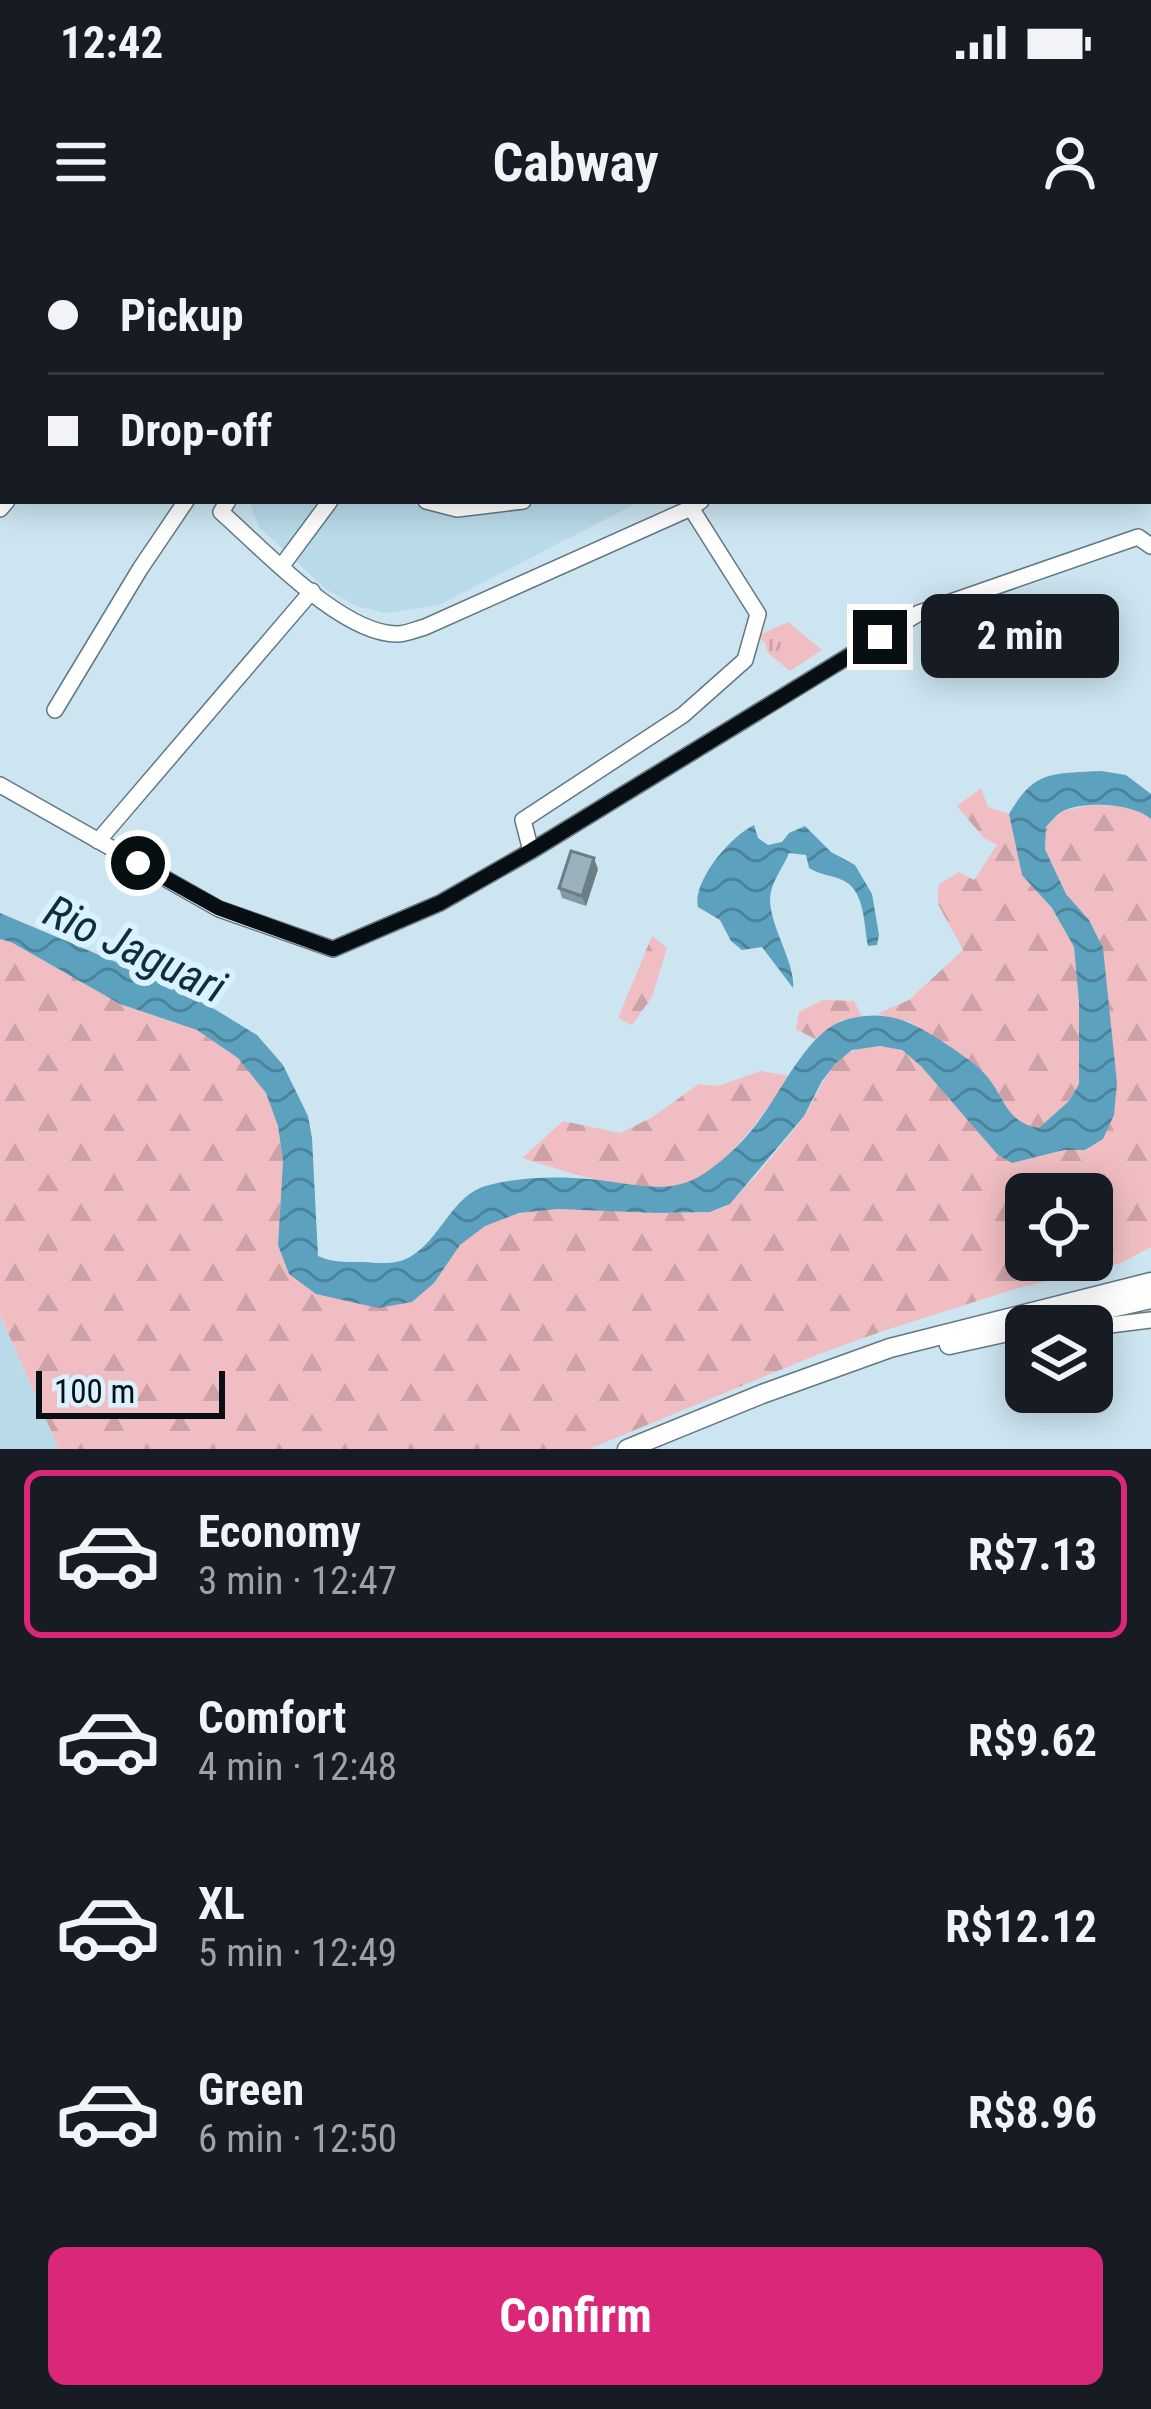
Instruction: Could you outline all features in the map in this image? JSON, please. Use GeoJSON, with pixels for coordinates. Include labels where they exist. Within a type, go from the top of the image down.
{"type":"FeatureCollection","features":[{"type":"Feature","properties":{"kind":"main road"},"geometry":{"type":"LineString","coordinates":[[627,1449],[890,1348],[1151,1282]]}},
{"type":"Feature","properties":{"kind":"main road"},"geometry":{"type":"LineString","coordinates":[[1113,1308],[1151,1299]]}},
{"type":"Feature","properties":{"kind":"main road"},"geometry":{"type":"LineString","coordinates":[[656,1449],[863,1367],[1005,1333]]}},
{"type":"Feature","properties":{"kind":"street"},"geometry":{"type":"LineString","coordinates":[[55,710],[184,504]]}},
{"type":"Feature","properties":{"kind":"street"},"geometry":{"type":"LineString","coordinates":[[280,567],[328,504]]}},
{"type":"Feature","properties":{"kind":"street"},"geometry":{"type":"LineString","coordinates":[[438,504],[457,509],[498,504]]}},
{"type":"Feature","properties":{"kind":"street"},"geometry":{"type":"LineString","coordinates":[[219,505],[280,567],[344,616],[371,629],[398,634],[425,627],[696,505],[758,614],[745,660],[683,715],[523,820],[531,851]]}},
{"type":"Feature","properties":{"kind":"street"},"geometry":{"type":"LineString","coordinates":[[0,785],[219,908],[333,949],[440,903],[531,851],[919,613],[1138,537],[1151,546]]}},
{"type":"Feature","properties":{"kind":"street"},"geometry":{"type":"LineString","coordinates":[[98,841],[311,591]]}},
{"type":"Feature","properties":{"kind":"street"},"geometry":{"type":"LineString","coordinates":[[1113,1324],[1151,1320]]}},
{"type":"Feature","properties":{"kind":"shaded area"},"geometry":{"type":"Polygon","coordinates":[[[250,504],[635,504],[439,605],[386,613],[356,606],[326,589],[259,527],[250,504]]]}},
{"type":"Feature","properties":{"kind":"shaded area"},"geometry":{"type":"Polygon","coordinates":[[[0,1315],[3,1323],[59,1449],[0,1449],[0,1315]]]}},
{"type":"Feature","properties":{"kind":"green space"},"geometry":{"type":"Polygon","coordinates":[[[788,622],[822,650],[790,671],[755,637],[788,622]]]}},
{"type":"Feature","properties":{"kind":"green space"},"geometry":{"type":"Polygon","coordinates":[[[981,788],[988,807],[1009,814],[1022,875],[1052,908],[1074,947],[1079,1084],[1069,1101],[1039,1129],[1024,1126],[1010,1113],[986,1075],[910,1022],[877,1014],[909,1000],[963,950],[938,904],[938,885],[959,872],[974,880],[997,845],[984,838],[957,806],[981,788]]]}},
{"type":"Feature","properties":{"kind":"green space"},"geometry":{"type":"Polygon","coordinates":[[[1092,805],[1138,811],[1151,819],[1151,1247],[1113,1265],[1113,1173],[1005,1173],[1005,1281],[1048,1281],[819,1354],[589,1449],[59,1449],[0,1315],[0,939],[120,1004],[197,1030],[238,1057],[266,1093],[278,1126],[283,1161],[278,1245],[289,1274],[434,1283],[460,1245],[507,1217],[561,1209],[693,1213],[726,1206],[799,1124],[840,1059],[863,1048],[886,1047],[906,1053],[942,1086],[998,1155],[1012,1163],[1064,1150],[1085,1150],[1089,920],[1066,894],[1045,848],[1046,827],[1062,811],[1092,805]]]}},
{"type":"Feature","properties":{"kind":"green space"},"geometry":{"type":"Polygon","coordinates":[[[652,936],[667,948],[652,997],[632,1025],[618,1018],[652,936]]]}},
{"type":"Feature","properties":{"kind":"green space"},"geometry":{"type":"Polygon","coordinates":[[[823,1000],[854,1001],[862,1017],[840,1021],[815,1039],[796,1029],[799,1012],[823,1000]]]}},
{"type":"Feature","properties":{"kind":"green space"},"geometry":{"type":"Polygon","coordinates":[[[761,1071],[790,1076],[730,1152],[687,1184],[628,1186],[522,1158],[563,1121],[620,1133],[699,1084],[718,1086],[761,1071]]]}},
{"type":"Feature","properties":{"kind":"water"},"geometry":{"type":"Polygon","coordinates":[[[1101,771],[1126,775],[1151,794],[1151,819],[1120,807],[1070,808],[1046,827],[1045,849],[1066,894],[1089,920],[1103,948],[1117,1083],[1114,1115],[1103,1139],[1085,1150],[1064,1150],[1012,1163],[998,1155],[902,1050],[880,1046],[852,1050],[836,1063],[804,1116],[730,1204],[710,1212],[558,1209],[519,1213],[485,1226],[460,1245],[434,1283],[412,1302],[378,1308],[316,1294],[289,1274],[278,1245],[283,1161],[278,1126],[266,1093],[238,1058],[197,1030],[120,1004],[0,939],[0,913],[168,984],[257,1035],[283,1065],[308,1116],[318,1256],[340,1262],[392,1263],[419,1250],[465,1198],[489,1185],[552,1177],[663,1187],[691,1181],[744,1139],[820,1035],[859,1017],[895,1018],[940,1040],[984,1073],[1019,1120],[1039,1128],[1069,1101],[1079,1084],[1074,947],[1052,908],[1022,875],[1009,814],[1037,781],[1101,771]]]}},
{"type":"Feature","properties":{"kind":"water"},"geometry":{"type":"Polygon","coordinates":[[[754,825],[758,838],[768,845],[782,842],[805,826],[831,852],[855,865],[872,894],[877,945],[868,946],[860,902],[852,887],[809,868],[806,855],[789,853],[770,900],[793,988],[762,947],[742,950],[731,941],[720,920],[698,907],[698,896],[715,860],[754,825]]]}},
{"type":"Feature","properties":{"kind":"building"},"geometry":{"type":"Polygon","coordinates":[[[571,851],[594,858],[582,896],[559,888],[571,851]]]}},
{"type":"Feature","properties":{"kind":"route"},"geometry":{"type":"LineString","coordinates":[[138,863],[219,908],[333,949],[440,903],[880,637]]}},
{"type":"Feature","properties":{"kind":"water label","name":"Rio Jaguari"},"geometry":{"type":"Point","coordinates":[135,949]}}]}
